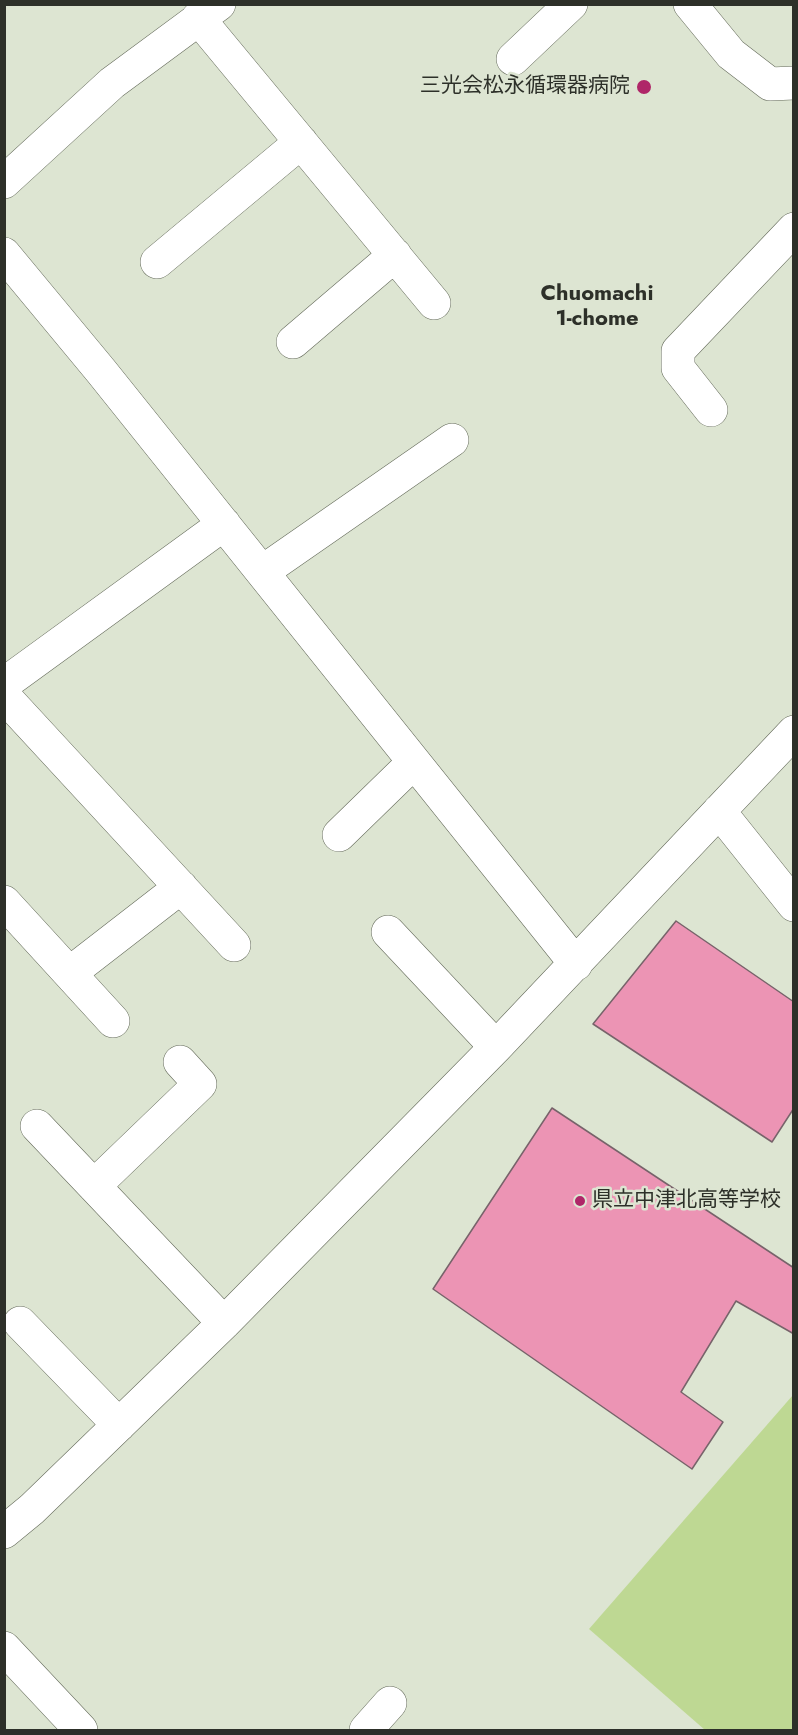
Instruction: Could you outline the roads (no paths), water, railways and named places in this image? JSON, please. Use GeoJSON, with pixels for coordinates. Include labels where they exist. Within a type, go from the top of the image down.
{"type":"FeatureCollection","features":[{"type":"Feature","properties":{"kind":"street"},"geometry":{"type":"LineString","coordinates":[[513,59],[571,4]]}},
{"type":"Feature","properties":{"kind":"street"},"geometry":{"type":"LineString","coordinates":[[690,4],[731,54],[770,84],[794,83]]}},
{"type":"Feature","properties":{"kind":"street"},"geometry":{"type":"LineString","coordinates":[[4,182],[112,83],[208,11],[301,142],[434,303]]}},
{"type":"Feature","properties":{"kind":"street"},"geometry":{"type":"LineString","coordinates":[[157,262],[301,142]]}},
{"type":"Feature","properties":{"kind":"street"},"geometry":{"type":"LineString","coordinates":[[711,410],[678,368],[678,351],[794,229]]}},
{"type":"Feature","properties":{"kind":"street"},"geometry":{"type":"LineString","coordinates":[[4,254],[101,371],[576,964]]}},
{"type":"Feature","properties":{"kind":"street"},"geometry":{"type":"LineString","coordinates":[[294,342],[395,255]]}},
{"type":"Feature","properties":{"kind":"street"},"geometry":{"type":"LineString","coordinates":[[262,572],[452,440]]}},
{"type":"Feature","properties":{"kind":"street"},"geometry":{"type":"LineString","coordinates":[[4,684],[224,525]]}},
{"type":"Feature","properties":{"kind":"street"},"geometry":{"type":"LineString","coordinates":[[4,696],[234,945]]}},
{"type":"Feature","properties":{"kind":"street"},"geometry":{"type":"LineString","coordinates":[[4,1532],[32,1509],[224,1323],[496,1047],[794,732]]}},
{"type":"Feature","properties":{"kind":"street"},"geometry":{"type":"LineString","coordinates":[[339,835],[414,762]]}},
{"type":"Feature","properties":{"kind":"street"},"geometry":{"type":"LineString","coordinates":[[719,811],[794,905]]}},
{"type":"Feature","properties":{"kind":"street"},"geometry":{"type":"LineString","coordinates":[[70,973],[181,887]]}},
{"type":"Feature","properties":{"kind":"street"},"geometry":{"type":"LineString","coordinates":[[4,902],[113,1021]]}},
{"type":"Feature","properties":{"kind":"street"},"geometry":{"type":"LineString","coordinates":[[388,932],[496,1047]]}},
{"type":"Feature","properties":{"kind":"street"},"geometry":{"type":"LineString","coordinates":[[94,1186],[200,1084],[180,1062]]}},
{"type":"Feature","properties":{"kind":"street"},"geometry":{"type":"LineString","coordinates":[[37,1126],[224,1323]]}},
{"type":"Feature","properties":{"kind":"street"},"geometry":{"type":"LineString","coordinates":[[20,1323],[119,1425]]}},
{"type":"Feature","properties":{"kind":"street"},"geometry":{"type":"LineString","coordinates":[[4,1648],[81,1731]]}},
{"type":"Feature","properties":{"kind":"street"},"geometry":{"type":"LineString","coordinates":[[366,1731],[390,1703]]}},
{"type":"Feature","properties":{"kind":"place","name":"三光会松永循環器病院"},"geometry":{"type":"Point","coordinates":[644,87]}},
{"type":"Feature","properties":{"kind":"place","name":"県立中津北高等学校"},"geometry":{"type":"Point","coordinates":[580,1201]}},
{"type":"Feature","properties":{"kind":"district","name":"Chuomachi 1-chome"},"geometry":{"type":"Point","coordinates":[597,308]}}]}
